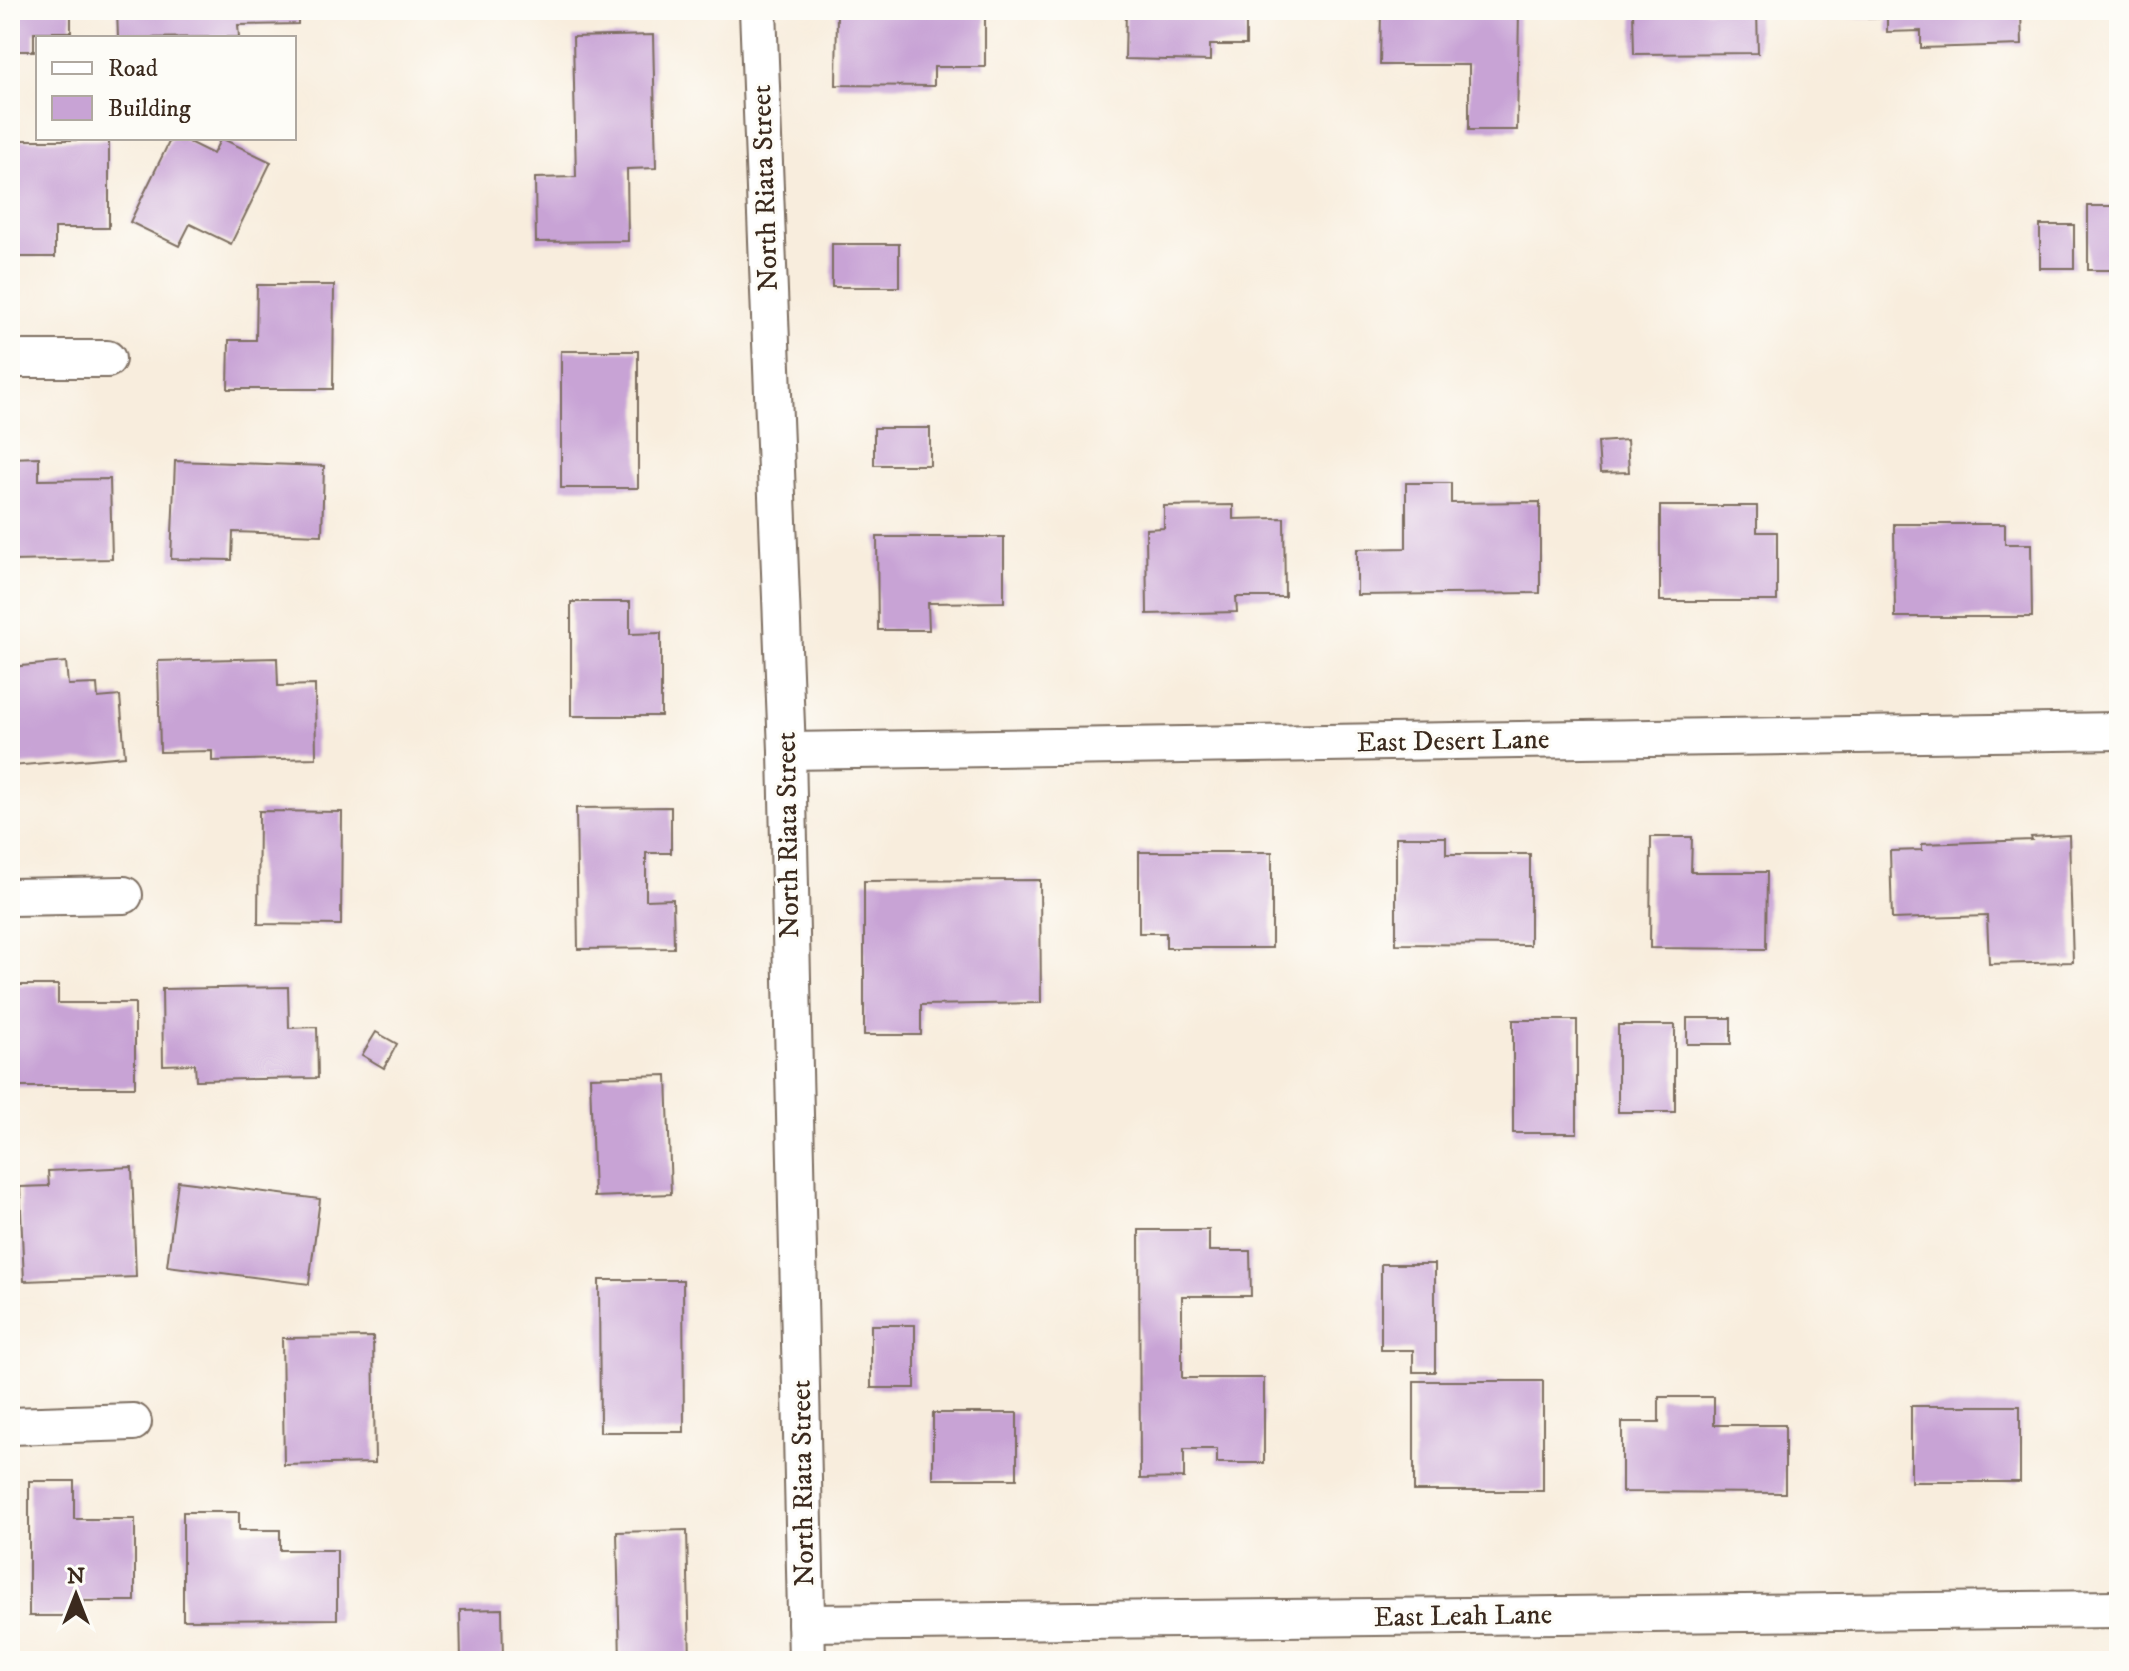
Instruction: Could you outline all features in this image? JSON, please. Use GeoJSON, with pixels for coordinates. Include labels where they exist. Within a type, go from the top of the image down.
{"type":"FeatureCollection","features":[{"type":"Feature","properties":{"kind":"street","name":"North Riata Street"},"geometry":{"type":"LineString","coordinates":[[758,10],[787,751],[807,1661]]}},
{"type":"Feature","properties":{"kind":"street"},"geometry":{"type":"LineString","coordinates":[[10,359],[107,359]]}},
{"type":"Feature","properties":{"kind":"street","name":"East Desert Lane"},"geometry":{"type":"LineString","coordinates":[[787,751],[2119,731]]}},
{"type":"Feature","properties":{"kind":"street"},"geometry":{"type":"LineString","coordinates":[[10,897],[124,895]]}},
{"type":"Feature","properties":{"kind":"street"},"geometry":{"type":"LineString","coordinates":[[10,1426],[133,1422]]}},
{"type":"Feature","properties":{"kind":"street","name":"East Leah Lane"},"geometry":{"type":"LineString","coordinates":[[806,1623],[2119,1609]]}},
{"type":"Feature","properties":{"kind":"building"},"geometry":{"type":"Polygon","coordinates":[[[10,10],[71,10],[71,32],[34,32],[34,51],[10,51],[10,10]]]}},
{"type":"Feature","properties":{"kind":"building"},"geometry":{"type":"Polygon","coordinates":[[[117,10],[298,10],[298,24],[238,25],[239,36],[118,36],[117,10]]]}},
{"type":"Feature","properties":{"kind":"building"},"geometry":{"type":"Polygon","coordinates":[[[837,10],[985,10],[985,67],[934,67],[934,86],[836,85],[837,10]]]}},
{"type":"Feature","properties":{"kind":"building"},"geometry":{"type":"Polygon","coordinates":[[[1126,10],[1246,10],[1246,45],[1210,45],[1210,61],[1125,59],[1126,10]]]}},
{"type":"Feature","properties":{"kind":"building"},"geometry":{"type":"Polygon","coordinates":[[[1381,10],[1519,10],[1517,130],[1469,130],[1469,65],[1380,65],[1381,10]]]}},
{"type":"Feature","properties":{"kind":"building"},"geometry":{"type":"Polygon","coordinates":[[[1633,10],[1757,10],[1758,53],[1634,54],[1633,10]]]}},
{"type":"Feature","properties":{"kind":"building"},"geometry":{"type":"Polygon","coordinates":[[[1849,10],[2021,10],[2022,45],[1921,48],[1921,31],[1887,32],[1887,17],[1849,18],[1849,10]]]}},
{"type":"Feature","properties":{"kind":"building"},"geometry":{"type":"Polygon","coordinates":[[[653,35],[656,168],[627,169],[628,241],[536,242],[535,178],[576,177],[573,37],[653,35]]]}},
{"type":"Feature","properties":{"kind":"building"},"geometry":{"type":"Polygon","coordinates":[[[10,140],[109,140],[109,228],[55,228],[55,257],[10,257],[10,140]]]}},
{"type":"Feature","properties":{"kind":"building"},"geometry":{"type":"Polygon","coordinates":[[[170,140],[185,140],[213,154],[220,140],[225,140],[271,162],[231,244],[190,224],[179,246],[130,222],[170,140]]]}},
{"type":"Feature","properties":{"kind":"building"},"geometry":{"type":"Polygon","coordinates":[[[2088,206],[2119,206],[2119,270],[2088,270],[2088,206]]]}},
{"type":"Feature","properties":{"kind":"building"},"geometry":{"type":"Polygon","coordinates":[[[2040,225],[2074,225],[2074,268],[2040,268],[2040,225]]]}},
{"type":"Feature","properties":{"kind":"building"},"geometry":{"type":"Polygon","coordinates":[[[832,244],[899,244],[899,287],[832,287],[832,244]]]}},
{"type":"Feature","properties":{"kind":"building"},"geometry":{"type":"Polygon","coordinates":[[[257,285],[334,285],[333,389],[228,389],[229,340],[256,340],[257,285]]]}},
{"type":"Feature","properties":{"kind":"building"},"geometry":{"type":"Polygon","coordinates":[[[561,351],[638,351],[638,488],[561,488],[561,351]]]}},
{"type":"Feature","properties":{"kind":"building"},"geometry":{"type":"Polygon","coordinates":[[[874,428],[930,428],[930,465],[874,465],[874,428]]]}},
{"type":"Feature","properties":{"kind":"building"},"geometry":{"type":"Polygon","coordinates":[[[1627,440],[1629,472],[1600,473],[1598,442],[1627,440]]]}},
{"type":"Feature","properties":{"kind":"building"},"geometry":{"type":"Polygon","coordinates":[[[39,457],[39,480],[110,479],[112,559],[10,561],[10,458],[39,457]]]}},
{"type":"Feature","properties":{"kind":"building"},"geometry":{"type":"Polygon","coordinates":[[[175,461],[324,466],[322,535],[233,532],[232,560],[171,559],[175,461]]]}},
{"type":"Feature","properties":{"kind":"building"},"geometry":{"type":"Polygon","coordinates":[[[1406,483],[1451,483],[1451,503],[1540,502],[1540,593],[1357,595],[1357,549],[1406,548],[1406,483]]]}},
{"type":"Feature","properties":{"kind":"building"},"geometry":{"type":"Polygon","coordinates":[[[1233,505],[1233,519],[1284,518],[1285,597],[1236,597],[1237,612],[1147,614],[1146,529],[1164,528],[1164,506],[1233,505]]]}},
{"type":"Feature","properties":{"kind":"building"},"geometry":{"type":"Polygon","coordinates":[[[1660,506],[1757,506],[1757,532],[1777,532],[1777,601],[1660,601],[1660,506]]]}},
{"type":"Feature","properties":{"kind":"building"},"geometry":{"type":"Polygon","coordinates":[[[1894,524],[2005,524],[2005,544],[2031,544],[2032,617],[1895,617],[1894,524]]]}},
{"type":"Feature","properties":{"kind":"building"},"geometry":{"type":"Polygon","coordinates":[[[877,537],[1004,537],[1004,602],[928,603],[929,630],[878,630],[877,537]]]}},
{"type":"Feature","properties":{"kind":"building"},"geometry":{"type":"Polygon","coordinates":[[[571,602],[630,602],[630,634],[661,633],[661,716],[571,716],[571,602]]]}},
{"type":"Feature","properties":{"kind":"building"},"geometry":{"type":"Polygon","coordinates":[[[277,658],[278,686],[315,685],[316,758],[212,761],[212,751],[160,752],[158,661],[277,658]]]}},
{"type":"Feature","properties":{"kind":"building"},"geometry":{"type":"Polygon","coordinates":[[[66,662],[68,685],[97,684],[98,698],[120,696],[125,756],[12,766],[10,667],[66,662]]]}},
{"type":"Feature","properties":{"kind":"building"},"geometry":{"type":"Polygon","coordinates":[[[671,807],[671,853],[646,853],[646,900],[673,899],[674,948],[578,949],[576,808],[671,807]]]}},
{"type":"Feature","properties":{"kind":"building"},"geometry":{"type":"Polygon","coordinates":[[[259,811],[342,812],[341,925],[258,924],[259,811]]]}},
{"type":"Feature","properties":{"kind":"building"},"geometry":{"type":"Polygon","coordinates":[[[2069,835],[2073,962],[1989,964],[1987,916],[1892,919],[1890,851],[1922,850],[1922,844],[2032,840],[2031,837],[2069,835]]]}},
{"type":"Feature","properties":{"kind":"building"},"geometry":{"type":"Polygon","coordinates":[[[1396,837],[1446,837],[1446,854],[1530,854],[1530,945],[1396,944],[1396,837]]]}},
{"type":"Feature","properties":{"kind":"building"},"geometry":{"type":"Polygon","coordinates":[[[1651,837],[1692,837],[1691,872],[1767,872],[1766,949],[1650,948],[1651,837]]]}},
{"type":"Feature","properties":{"kind":"building"},"geometry":{"type":"Polygon","coordinates":[[[1139,852],[1272,852],[1272,948],[1166,948],[1166,933],[1139,933],[1139,852]]]}},
{"type":"Feature","properties":{"kind":"building"},"geometry":{"type":"Polygon","coordinates":[[[1040,880],[1041,1003],[921,1005],[921,1035],[864,1035],[864,881],[1040,880]]]}},
{"type":"Feature","properties":{"kind":"building"},"geometry":{"type":"Polygon","coordinates":[[[10,985],[58,985],[58,1003],[135,1003],[135,1087],[10,1087],[10,985]]]}},
{"type":"Feature","properties":{"kind":"building"},"geometry":{"type":"Polygon","coordinates":[[[288,987],[289,1028],[317,1027],[318,1078],[196,1080],[195,1064],[163,1065],[162,989],[288,987]]]}},
{"type":"Feature","properties":{"kind":"building"},"geometry":{"type":"Polygon","coordinates":[[[1687,1018],[1731,1018],[1731,1044],[1687,1044],[1687,1018]]]}},
{"type":"Feature","properties":{"kind":"building"},"geometry":{"type":"Polygon","coordinates":[[[1513,1020],[1577,1020],[1577,1133],[1513,1133],[1513,1020]]]}},
{"type":"Feature","properties":{"kind":"building"},"geometry":{"type":"Polygon","coordinates":[[[1618,1025],[1675,1025],[1675,1112],[1618,1112],[1618,1025]]]}},
{"type":"Feature","properties":{"kind":"building"},"geometry":{"type":"Polygon","coordinates":[[[376,1032],[397,1044],[384,1068],[362,1055],[376,1032]]]}},
{"type":"Feature","properties":{"kind":"building"},"geometry":{"type":"Polygon","coordinates":[[[667,1075],[671,1194],[594,1197],[590,1077],[667,1075]]]}},
{"type":"Feature","properties":{"kind":"building"},"geometry":{"type":"Polygon","coordinates":[[[132,1167],[136,1277],[24,1281],[20,1187],[49,1186],[48,1171],[132,1167]]]}},
{"type":"Feature","properties":{"kind":"building"},"geometry":{"type":"Polygon","coordinates":[[[178,1181],[320,1199],[309,1284],[167,1266],[178,1181]]]}},
{"type":"Feature","properties":{"kind":"building"},"geometry":{"type":"Polygon","coordinates":[[[1139,1230],[1209,1230],[1209,1251],[1250,1251],[1251,1296],[1182,1296],[1182,1378],[1264,1378],[1264,1463],[1217,1463],[1217,1449],[1184,1449],[1184,1478],[1140,1479],[1139,1230]]]}},
{"type":"Feature","properties":{"kind":"building"},"geometry":{"type":"Polygon","coordinates":[[[1381,1264],[1435,1264],[1435,1372],[1413,1372],[1413,1350],[1381,1350],[1381,1264]]]}},
{"type":"Feature","properties":{"kind":"building"},"geometry":{"type":"Polygon","coordinates":[[[599,1280],[683,1280],[684,1432],[600,1432],[599,1280]]]}},
{"type":"Feature","properties":{"kind":"building"},"geometry":{"type":"Polygon","coordinates":[[[871,1325],[915,1325],[915,1388],[871,1388],[871,1325]]]}},
{"type":"Feature","properties":{"kind":"building"},"geometry":{"type":"Polygon","coordinates":[[[373,1337],[375,1463],[284,1465],[282,1338],[373,1337]]]}},
{"type":"Feature","properties":{"kind":"building"},"geometry":{"type":"Polygon","coordinates":[[[1414,1381],[1543,1381],[1543,1491],[1414,1491],[1414,1381]]]}},
{"type":"Feature","properties":{"kind":"building"},"geometry":{"type":"Polygon","coordinates":[[[1659,1397],[1714,1397],[1714,1425],[1785,1425],[1785,1493],[1622,1492],[1622,1422],[1659,1422],[1659,1397]]]}},
{"type":"Feature","properties":{"kind":"building"},"geometry":{"type":"Polygon","coordinates":[[[1911,1406],[2020,1406],[2020,1482],[1911,1482],[1911,1406]]]}},
{"type":"Feature","properties":{"kind":"building"},"geometry":{"type":"Polygon","coordinates":[[[933,1413],[1017,1413],[1017,1479],[933,1479],[933,1413]]]}},
{"type":"Feature","properties":{"kind":"building"},"geometry":{"type":"Polygon","coordinates":[[[29,1481],[74,1481],[74,1519],[135,1519],[135,1601],[84,1601],[84,1616],[29,1616],[29,1481]]]}},
{"type":"Feature","properties":{"kind":"building"},"geometry":{"type":"Polygon","coordinates":[[[183,1512],[239,1512],[239,1530],[280,1530],[280,1550],[337,1550],[337,1619],[183,1620],[183,1512]]]}},
{"type":"Feature","properties":{"kind":"building"},"geometry":{"type":"Polygon","coordinates":[[[687,1530],[690,1661],[620,1661],[617,1532],[687,1530]]]}},
{"type":"Feature","properties":{"kind":"building"},"geometry":{"type":"Polygon","coordinates":[[[502,1609],[503,1658],[538,1658],[538,1661],[461,1661],[460,1610],[502,1609]]]}}]}
